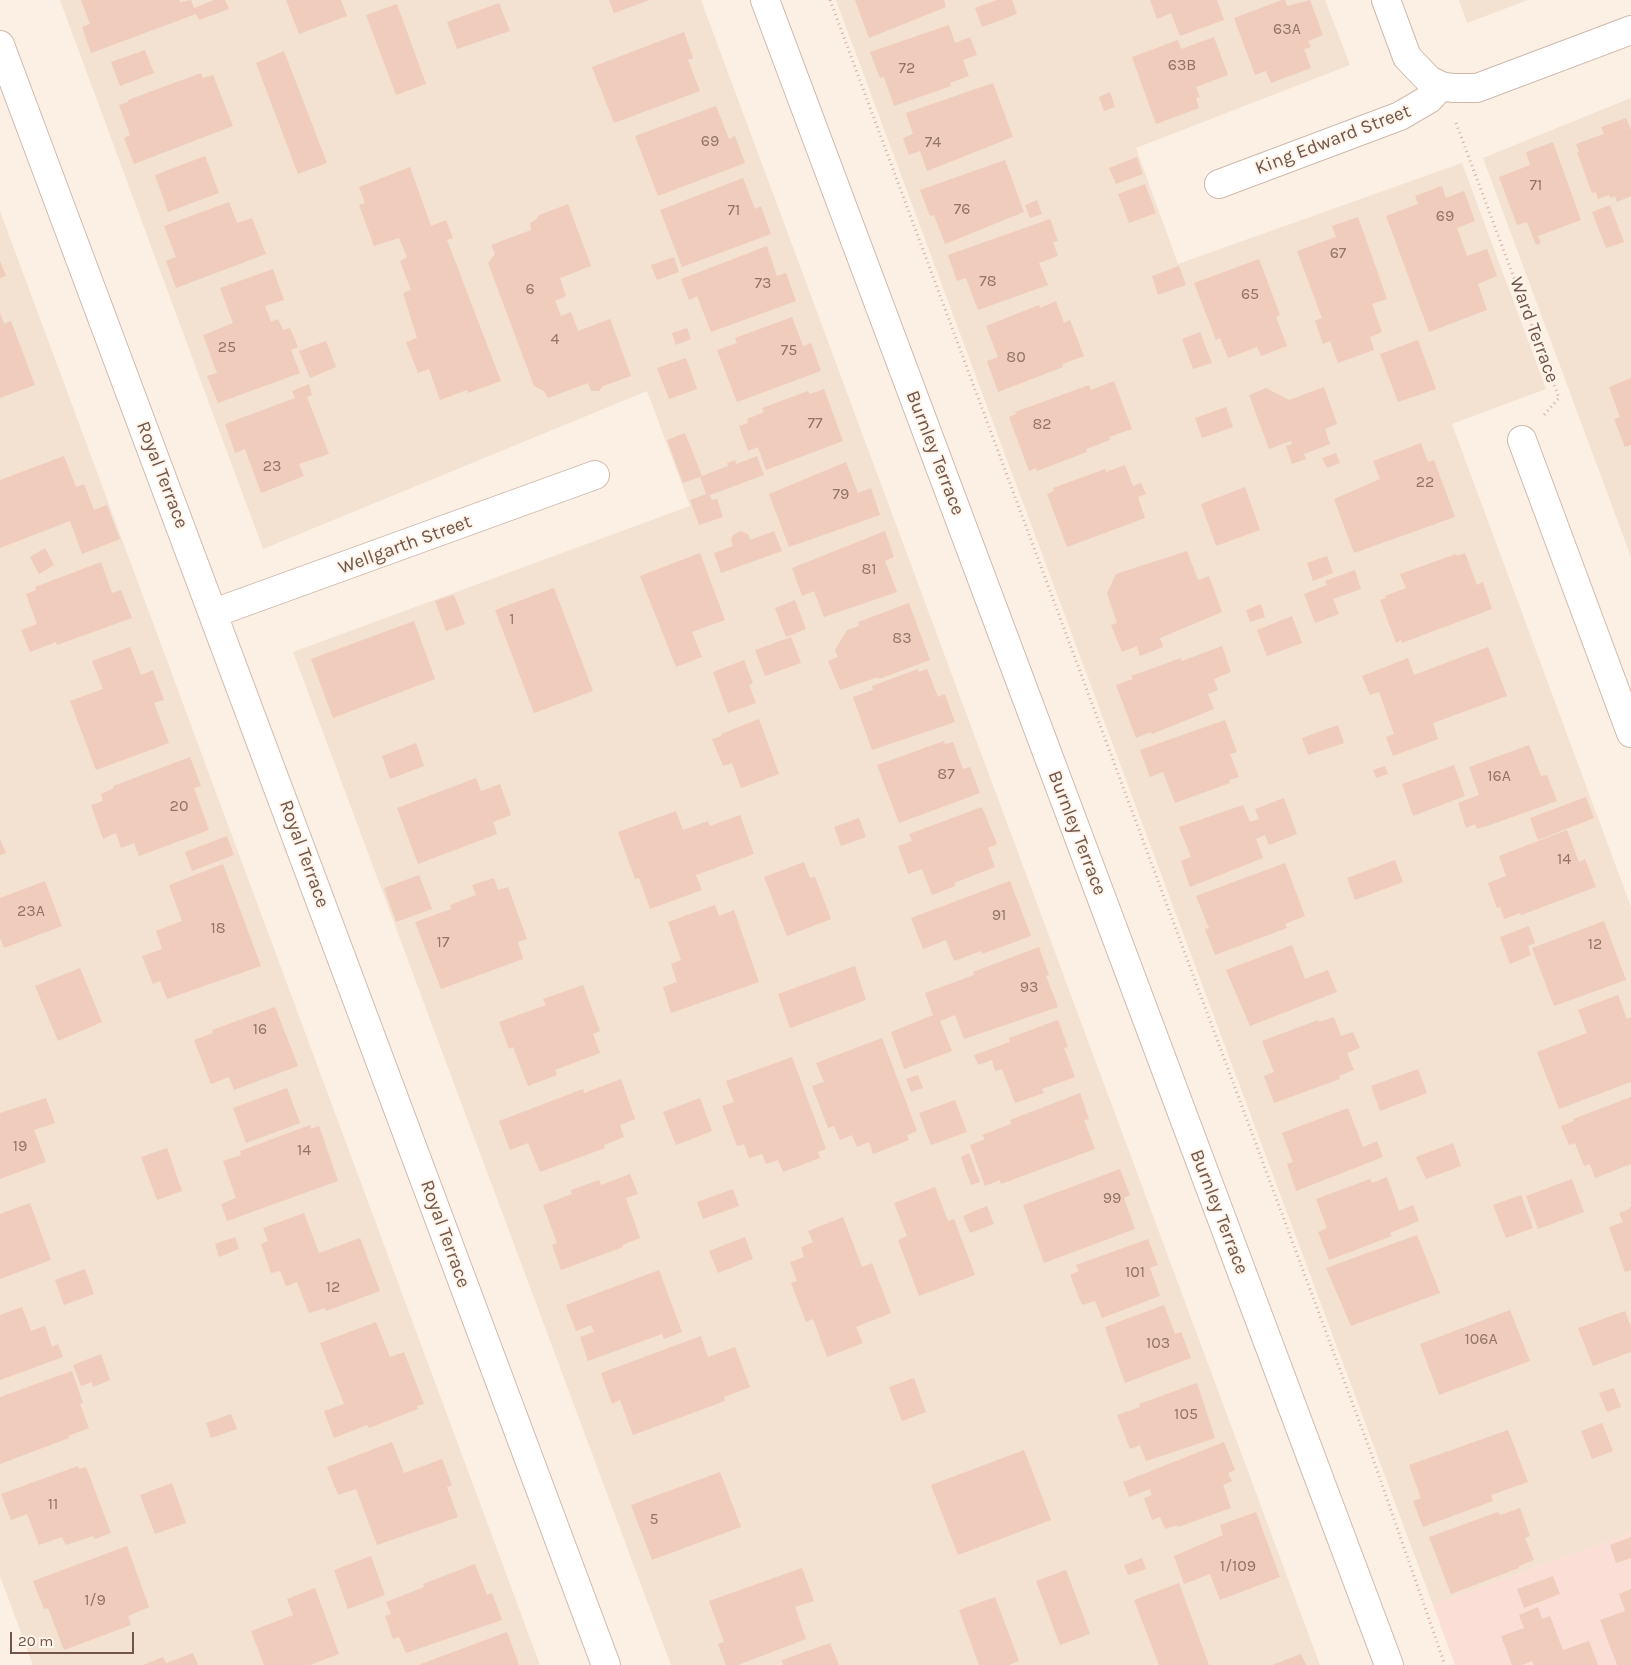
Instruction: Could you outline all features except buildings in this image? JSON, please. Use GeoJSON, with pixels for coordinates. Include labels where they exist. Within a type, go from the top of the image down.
{"type":"FeatureCollection","features":[{"type":"Feature","properties":{"kind":"street","name":"Burnley Terrace"},"geometry":{"type":"LineString","coordinates":[[765,0],[1389,1665]]}},
{"type":"Feature","properties":{"kind":"street"},"geometry":{"type":"LineString","coordinates":[[1386,0],[1407,57],[1429,80],[1441,86],[1466,89],[1477,88],[1631,30]]}},
{"type":"Feature","properties":{"kind":"street","name":"Royal Terrace"},"geometry":{"type":"LineString","coordinates":[[0,44],[606,1665]]}},
{"type":"Feature","properties":{"kind":"street","name":"King Edward Street"},"geometry":{"type":"LineString","coordinates":[[1219,184],[1400,116],[1429,99],[1441,86]]}},
{"type":"Feature","properties":{"kind":"street"},"geometry":{"type":"LineString","coordinates":[[1522,440],[1631,733]]}},
{"type":"Feature","properties":{"kind":"street","name":"Wellgarth Street"},"geometry":{"type":"LineString","coordinates":[[214,613],[595,475]]}},
{"type":"Feature","properties":{"kind":"path"},"geometry":{"type":"LineString","coordinates":[[830,0],[1367,1444],[1445,1665]]}},
{"type":"Feature","properties":{"kind":"path","name":"Ward Terrace"},"geometry":{"type":"LineString","coordinates":[[1441,86],[1472,161],[1559,398],[1522,440]]}},
{"type":"Feature","properties":{"kind":"shaded area"},"geometry":{"type":"Polygon","coordinates":[[[60,0],[701,0],[1320,1665],[671,1665],[293,652],[690,506],[647,391],[263,549],[60,0]]]}},
{"type":"Feature","properties":{"kind":"shaded area"},"geometry":{"type":"Polygon","coordinates":[[[836,0],[1325,0],[1350,65],[1136,148],[1178,264],[1462,163],[1546,389],[1452,424],[1631,907],[1631,1533],[1433,1605],[836,0]]]}},
{"type":"Feature","properties":{"kind":"shaded area"},"geometry":{"type":"Polygon","coordinates":[[[1459,0],[1528,0],[1467,23],[1459,0]]]}},
{"type":"Feature","properties":{"kind":"shaded area"},"geometry":{"type":"Polygon","coordinates":[[[1631,98],[1631,557],[1483,158],[1631,98]]]}},
{"type":"Feature","properties":{"kind":"shaded area"},"geometry":{"type":"Polygon","coordinates":[[[0,211],[540,1665],[33,1665],[0,1576],[0,211]]]}},
{"type":"Feature","properties":{"kind":"shaded area"},"geometry":{"type":"Polygon","coordinates":[[[1631,1533],[1631,1665],[1455,1665],[1433,1605],[1631,1533]]]}}]}
